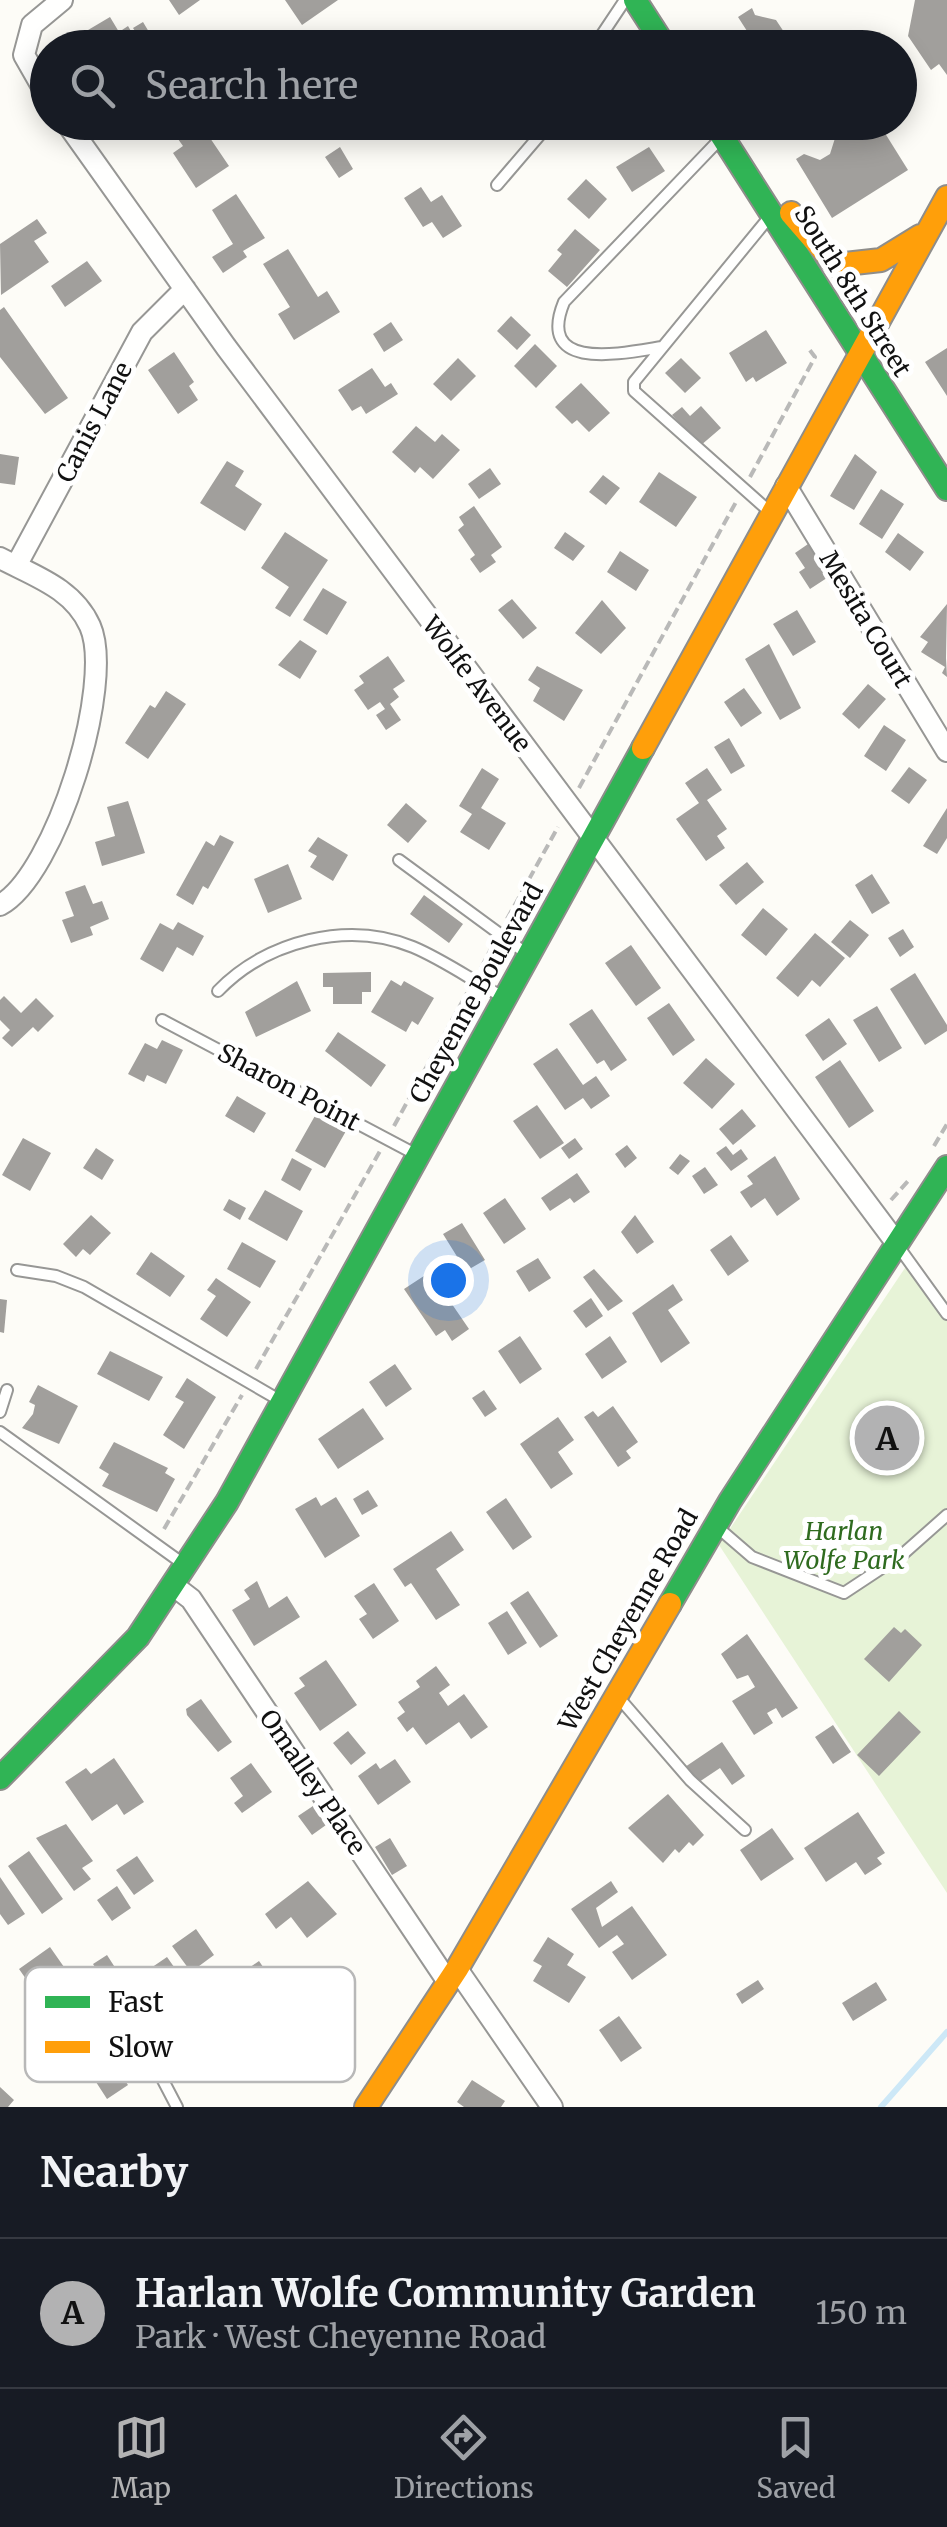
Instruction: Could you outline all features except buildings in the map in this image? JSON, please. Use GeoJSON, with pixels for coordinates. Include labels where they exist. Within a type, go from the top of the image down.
{"type":"FeatureCollection","features":[{"type":"Feature","properties":{"kind":"main road"},"geometry":{"type":"LineString","coordinates":[[636,0],[655,30]]}},
{"type":"Feature","properties":{"kind":"main road","name":"South 8th Street"},"geometry":{"type":"LineString","coordinates":[[725,140],[947,489]]}},
{"type":"Feature","properties":{"kind":"main road"},"geometry":{"type":"LineString","coordinates":[[748,176],[775,189],[807,236],[836,265],[864,268],[896,254],[929,229]]}},
{"type":"Feature","properties":{"kind":"main road","name":"Cheyenne Boulevard"},"geometry":{"type":"LineString","coordinates":[[0,1778],[86,1695],[138,1637],[180,1576],[282,1402],[947,197]]}},
{"type":"Feature","properties":{"kind":"main road","name":"West Cheyenne Road"},"geometry":{"type":"LineString","coordinates":[[366,2107],[452,1976],[715,1526],[894,1241],[947,1166]]}},
{"type":"Feature","properties":{"kind":"street"},"geometry":{"type":"LineString","coordinates":[[32,30],[44,12],[62,0]]}},
{"type":"Feature","properties":{"kind":"street"},"geometry":{"type":"LineString","coordinates":[[30,34],[26,40],[30,72]]}},
{"type":"Feature","properties":{"kind":"street","name":"Wolfe Avenue"},"geometry":{"type":"LineString","coordinates":[[79,140],[568,807],[894,1241]]}},
{"type":"Feature","properties":{"kind":"street","name":"Canis Lane"},"geometry":{"type":"LineString","coordinates":[[8,562],[142,332],[185,289]]}},
{"type":"Feature","properties":{"kind":"street","name":"Mesita Court"},"geometry":{"type":"LineString","coordinates":[[786,486],[947,751]]}},
{"type":"Feature","properties":{"kind":"street"},"geometry":{"type":"LineString","coordinates":[[0,906],[27,882],[44,855],[74,784],[98,650],[76,604],[60,588],[8,562]]}},
{"type":"Feature","properties":{"kind":"street","name":"Omalley Place"},"geometry":{"type":"LineString","coordinates":[[180,1576],[190,1599],[452,1976],[552,2107]]}},
{"type":"Feature","properties":{"kind":"lane"},"geometry":{"type":"LineString","coordinates":[[604,30],[625,0]]}},
{"type":"Feature","properties":{"kind":"lane"},"geometry":{"type":"LineString","coordinates":[[496,185],[535,140]]}},
{"type":"Feature","properties":{"kind":"lane"},"geometry":{"type":"LineString","coordinates":[[662,346],[602,357],[580,352],[561,340],[556,322],[564,302],[709,140]]}},
{"type":"Feature","properties":{"kind":"lane"},"geometry":{"type":"LineString","coordinates":[[771,513],[634,391],[634,382],[772,214]]}},
{"type":"Feature","properties":{"kind":"lane"},"geometry":{"type":"LineString","coordinates":[[399,860],[529,956]]}},
{"type":"Feature","properties":{"kind":"lane"},"geometry":{"type":"LineString","coordinates":[[218,991],[231,977],[276,951],[325,937],[354,936],[413,947],[505,998]]}},
{"type":"Feature","properties":{"kind":"lane","name":"Sharon Point"},"geometry":{"type":"LineString","coordinates":[[162,1020],[417,1155]]}},
{"type":"Feature","properties":{"kind":"lane"},"geometry":{"type":"LineString","coordinates":[[894,1241],[947,1314]]}},
{"type":"Feature","properties":{"kind":"lane"},"geometry":{"type":"LineString","coordinates":[[18,1270],[56,1276],[84,1288],[282,1402]]}},
{"type":"Feature","properties":{"kind":"lane"},"geometry":{"type":"LineString","coordinates":[[0,1412],[6,1390]]}},
{"type":"Feature","properties":{"kind":"lane"},"geometry":{"type":"LineString","coordinates":[[0,1432],[155,1546],[180,1576]]}},
{"type":"Feature","properties":{"kind":"lane"},"geometry":{"type":"LineString","coordinates":[[715,1526],[752,1557],[844,1593],[903,1554],[947,1515]]}},
{"type":"Feature","properties":{"kind":"lane"},"geometry":{"type":"LineString","coordinates":[[616,1695],[690,1780],[745,1830]]}},
{"type":"Feature","properties":{"kind":"lane"},"geometry":{"type":"LineString","coordinates":[[164,2082],[177,2107]]}},
{"type":"Feature","properties":{"kind":"path"},"geometry":{"type":"LineString","coordinates":[[155,1546],[474,981],[815,357],[809,350]]}},
{"type":"Feature","properties":{"kind":"green space","name":"Harlan Wolfe Park"},"geometry":{"type":"Polygon","coordinates":[[[907,1265],[947,1320],[947,1893],[719,1545],[907,1265]]]}},
{"type":"Feature","properties":{"kind":"waterway"},"geometry":{"type":"LineString","coordinates":[[881,2107],[947,2032]]}},
{"type":"Feature","properties":{"kind":"traffic: fast"},"geometry":{"type":"LineString","coordinates":[[635,0],[654,30]]}},
{"type":"Feature","properties":{"kind":"traffic: fast"},"geometry":{"type":"LineString","coordinates":[[724,140],[947,489]]}},
{"type":"Feature","properties":{"kind":"traffic: fast"},"geometry":{"type":"LineString","coordinates":[[0,1778],[138,1637],[227,1502],[643,748]]}},
{"type":"Feature","properties":{"kind":"traffic: fast"},"geometry":{"type":"LineString","coordinates":[[670,1604],[730,1501],[947,1167]]}},
{"type":"Feature","properties":{"kind":"traffic: slow"},"geometry":{"type":"LineString","coordinates":[[643,748],[947,197]]}},
{"type":"Feature","properties":{"kind":"traffic: slow"},"geometry":{"type":"LineString","coordinates":[[791,213],[836,265],[881,260],[920,236]]}},
{"type":"Feature","properties":{"kind":"traffic: slow"},"geometry":{"type":"LineString","coordinates":[[366,2107],[457,1969],[670,1604]]}},
{"type":"Feature","properties":{"kind":"place","name":"Harlan Wolfe Community Garden"},"geometry":{"type":"Point","coordinates":[887,1438]}}]}
